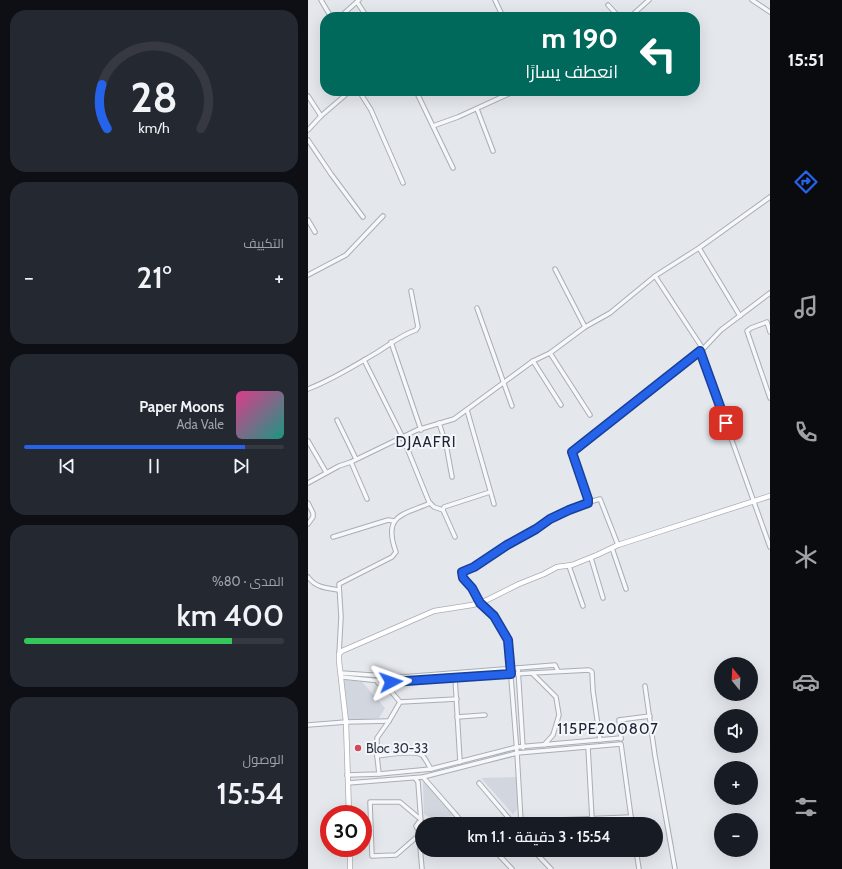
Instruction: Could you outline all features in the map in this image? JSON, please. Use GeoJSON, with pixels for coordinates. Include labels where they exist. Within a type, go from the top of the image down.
{"type":"FeatureCollection","features":[{"type":"Feature","properties":{"kind":"street"},"geometry":{"type":"LineString","coordinates":[[321,0],[328,12]]}},
{"type":"Feature","properties":{"kind":"street"},"geometry":{"type":"LineString","coordinates":[[495,0],[501,12]]}},
{"type":"Feature","properties":{"kind":"street"},"geometry":{"type":"LineString","coordinates":[[636,12],[649,0]]}},
{"type":"Feature","properties":{"kind":"street"},"geometry":{"type":"LineString","coordinates":[[752,0],[770,12]]}},
{"type":"Feature","properties":{"kind":"street"},"geometry":{"type":"LineString","coordinates":[[346,12],[358,1],[365,12]]}},
{"type":"Feature","properties":{"kind":"street"},"geometry":{"type":"LineString","coordinates":[[608,5],[614,12]]}},
{"type":"Feature","properties":{"kind":"street"},"geometry":{"type":"LineString","coordinates":[[308,96],[321,116]]}},
{"type":"Feature","properties":{"kind":"street"},"geometry":{"type":"LineString","coordinates":[[308,130],[321,116],[344,96]]}},
{"type":"Feature","properties":{"kind":"street"},"geometry":{"type":"LineString","coordinates":[[362,96],[371,110],[403,183]]}},
{"type":"Feature","properties":{"kind":"street"},"geometry":{"type":"LineString","coordinates":[[418,96],[453,168]]}},
{"type":"Feature","properties":{"kind":"street"},"geometry":{"type":"LineString","coordinates":[[433,126],[478,109],[505,96]]}},
{"type":"Feature","properties":{"kind":"street"},"geometry":{"type":"LineString","coordinates":[[478,109],[494,150]]}},
{"type":"Feature","properties":{"kind":"street"},"geometry":{"type":"LineString","coordinates":[[308,140],[363,217]]}},
{"type":"Feature","properties":{"kind":"street"},"geometry":{"type":"LineString","coordinates":[[308,483],[326,472],[421,430],[454,419],[533,361],[550,353],[585,327],[610,313],[655,276],[699,248],[770,197]]}},
{"type":"Feature","properties":{"kind":"street"},"geometry":{"type":"LineString","coordinates":[[308,275],[346,255],[383,216]]}},
{"type":"Feature","properties":{"kind":"street"},"geometry":{"type":"LineString","coordinates":[[308,220],[315,232]]}},
{"type":"Feature","properties":{"kind":"street"},"geometry":{"type":"LineString","coordinates":[[699,248],[740,316]]}},
{"type":"Feature","properties":{"kind":"street"},"geometry":{"type":"LineString","coordinates":[[555,269],[585,327]]}},
{"type":"Feature","properties":{"kind":"street"},"geometry":{"type":"LineString","coordinates":[[655,276],[701,350],[770,547]]}},
{"type":"Feature","properties":{"kind":"street"},"geometry":{"type":"LineString","coordinates":[[308,389],[320,385],[344,372],[391,342],[416,330],[418,327],[411,291]]}},
{"type":"Feature","properties":{"kind":"street"},"geometry":{"type":"LineString","coordinates":[[589,502],[572,452],[701,350],[721,330],[770,293]]}},
{"type":"Feature","properties":{"kind":"street"},"geometry":{"type":"LineString","coordinates":[[477,308],[512,406]]}},
{"type":"Feature","properties":{"kind":"street"},"geometry":{"type":"LineString","coordinates":[[770,332],[767,322],[747,331],[770,398]]}},
{"type":"Feature","properties":{"kind":"street"},"geometry":{"type":"LineString","coordinates":[[391,342],[421,430]]}},
{"type":"Feature","properties":{"kind":"street"},"geometry":{"type":"LineString","coordinates":[[550,353],[590,415]]}},
{"type":"Feature","properties":{"kind":"street"},"geometry":{"type":"LineString","coordinates":[[364,360],[403,438],[429,502],[434,507],[443,510],[455,537]]}},
{"type":"Feature","properties":{"kind":"street"},"geometry":{"type":"LineString","coordinates":[[533,361],[561,405]]}},
{"type":"Feature","properties":{"kind":"street"},"geometry":{"type":"LineString","coordinates":[[467,410],[494,504]]}},
{"type":"Feature","properties":{"kind":"street"},"geometry":{"type":"LineString","coordinates":[[337,420],[356,459]]}},
{"type":"Feature","properties":{"kind":"street"},"geometry":{"type":"LineString","coordinates":[[439,423],[446,444],[452,477]]}},
{"type":"Feature","properties":{"kind":"street"},"geometry":{"type":"LineString","coordinates":[[308,441],[326,472]]}},
{"type":"Feature","properties":{"kind":"street"},"geometry":{"type":"LineString","coordinates":[[351,462],[368,499]]}},
{"type":"Feature","properties":{"kind":"street"},"geometry":{"type":"LineString","coordinates":[[443,510],[444,507],[490,492]]}},
{"type":"Feature","properties":{"kind":"street"},"geometry":{"type":"LineString","coordinates":[[339,654],[342,651],[434,612],[480,603],[557,567],[564,565],[569,566],[618,545],[770,496]]}},
{"type":"Feature","properties":{"kind":"street"},"geometry":{"type":"LineString","coordinates":[[521,817],[517,747],[508,640],[494,616],[480,603],[472,588],[463,578],[462,572],[474,567],[554,516],[600,499],[618,545]]}},
{"type":"Feature","properties":{"kind":"street"},"geometry":{"type":"LineString","coordinates":[[349,805],[346,722],[339,654],[341,617],[339,590],[340,582],[382,563],[395,554],[396,552],[392,540],[392,524],[394,521],[406,512],[430,502]]}},
{"type":"Feature","properties":{"kind":"street"},"geometry":{"type":"LineString","coordinates":[[308,503],[313,513],[313,517],[312,521],[308,524]]}},
{"type":"Feature","properties":{"kind":"street"},"geometry":{"type":"LineString","coordinates":[[333,537],[388,520],[394,521]]}},
{"type":"Feature","properties":{"kind":"street"},"geometry":{"type":"LineString","coordinates":[[612,548],[626,589]]}},
{"type":"Feature","properties":{"kind":"street"},"geometry":{"type":"LineString","coordinates":[[590,558],[603,598]]}},
{"type":"Feature","properties":{"kind":"street"},"geometry":{"type":"LineString","coordinates":[[569,566],[584,606]]}},
{"type":"Feature","properties":{"kind":"street"},"geometry":{"type":"LineString","coordinates":[[308,577],[312,583],[316,585],[339,590]]}},
{"type":"Feature","properties":{"kind":"street"},"geometry":{"type":"LineString","coordinates":[[341,675],[402,676],[555,665],[558,671]]}},
{"type":"Feature","properties":{"kind":"street"},"geometry":{"type":"LineString","coordinates":[[518,668],[523,753]]}},
{"type":"Feature","properties":{"kind":"street"},"geometry":{"type":"LineString","coordinates":[[368,680],[391,682],[589,670],[592,672],[593,691],[600,740]]}},
{"type":"Feature","properties":{"kind":"street"},"geometry":{"type":"LineString","coordinates":[[532,673],[555,695],[558,709],[559,715],[553,735],[544,745]]}},
{"type":"Feature","properties":{"kind":"street"},"geometry":{"type":"LineString","coordinates":[[341,675],[382,684],[389,689],[400,702]]}},
{"type":"Feature","properties":{"kind":"street"},"geometry":{"type":"LineString","coordinates":[[455,677],[460,767]]}},
{"type":"Feature","properties":{"kind":"street"},"geometry":{"type":"LineString","coordinates":[[389,689],[388,684],[391,682]]}},
{"type":"Feature","properties":{"kind":"street"},"geometry":{"type":"LineString","coordinates":[[645,686],[675,869]]}},
{"type":"Feature","properties":{"kind":"street"},"geometry":{"type":"LineString","coordinates":[[400,702],[457,699]]}},
{"type":"Feature","properties":{"kind":"street"},"geometry":{"type":"LineString","coordinates":[[379,774],[377,738],[400,702]]}},
{"type":"Feature","properties":{"kind":"street"},"geometry":{"type":"LineString","coordinates":[[457,717],[485,716]]}},
{"type":"Feature","properties":{"kind":"street"},"geometry":{"type":"LineString","coordinates":[[631,817],[619,720],[650,716]]}},
{"type":"Feature","properties":{"kind":"street"},"geometry":{"type":"LineString","coordinates":[[308,725],[389,721]]}},
{"type":"Feature","properties":{"kind":"street"},"geometry":{"type":"LineString","coordinates":[[347,774],[379,774],[431,769],[517,747],[621,738]]}},
{"type":"Feature","properties":{"kind":"street"},"geometry":{"type":"LineString","coordinates":[[348,782],[423,777],[517,753],[621,744]]}},
{"type":"Feature","properties":{"kind":"street"},"geometry":{"type":"LineString","coordinates":[[588,747],[592,817]]}},
{"type":"Feature","properties":{"kind":"street"},"geometry":{"type":"LineString","coordinates":[[377,756],[412,753],[421,754],[426,759],[431,769]]}},
{"type":"Feature","properties":{"kind":"street"},"geometry":{"type":"LineString","coordinates":[[423,777],[458,817]]}},
{"type":"Feature","properties":{"kind":"street"},"geometry":{"type":"LineString","coordinates":[[415,778],[418,782],[419,817]]}},
{"type":"Feature","properties":{"kind":"street"},"geometry":{"type":"LineString","coordinates":[[479,783],[506,817]]}},
{"type":"Feature","properties":{"kind":"street"},"geometry":{"type":"LineString","coordinates":[[415,838],[396,855],[372,856],[370,802],[400,802],[418,817]]}},
{"type":"Feature","properties":{"kind":"street"},"geometry":{"type":"LineString","coordinates":[[350,857],[350,869]]}},
{"type":"Feature","properties":{"kind":"street"},"geometry":{"type":"LineString","coordinates":[[421,857],[422,869]]}},
{"type":"Feature","properties":{"kind":"street"},"geometry":{"type":"LineString","coordinates":[[501,857],[512,869]]}},
{"type":"Feature","properties":{"kind":"street"},"geometry":{"type":"LineString","coordinates":[[539,857],[550,869]]}},
{"type":"Feature","properties":{"kind":"street"},"geometry":{"type":"LineString","coordinates":[[637,857],[639,869]]}},
{"type":"Feature","properties":{"kind":"street"},"geometry":{"type":"LineString","coordinates":[[544,869],[547,866]]}},
{"type":"Feature","properties":{"kind":"shaded area"},"geometry":{"type":"Polygon","coordinates":[[[344,680],[362,682],[385,708],[379,718],[348,720],[344,680]]]}},
{"type":"Feature","properties":{"kind":"shaded area"},"geometry":{"type":"Polygon","coordinates":[[[516,777],[518,808],[513,814],[481,778],[516,777]]]}},
{"type":"Feature","properties":{"kind":"shaded area"},"geometry":{"type":"Polygon","coordinates":[[[425,781],[455,816],[428,817],[424,814],[423,783],[425,781]]]}},
{"type":"Feature","properties":{"kind":"place","name":"Bloc 30-33"},"geometry":{"type":"Point","coordinates":[358,748]}},
{"type":"Feature","properties":{"kind":"district","name":"DJAAFRI"},"geometry":{"type":"Point","coordinates":[426,442]}},
{"type":"Feature","properties":{"kind":"district","name":"115PE200807"},"geometry":{"type":"Point","coordinates":[608,729]}},
{"type":"Feature","properties":{"kind":"route"},"geometry":{"type":"LineString","coordinates":[[391,682],[511,674],[508,640],[494,616],[480,603],[472,588],[463,578],[461,574],[462,572],[474,567],[500,549],[536,529],[554,516],[588,503],[589,502],[572,452],[700,351],[726,423]]}}]}
